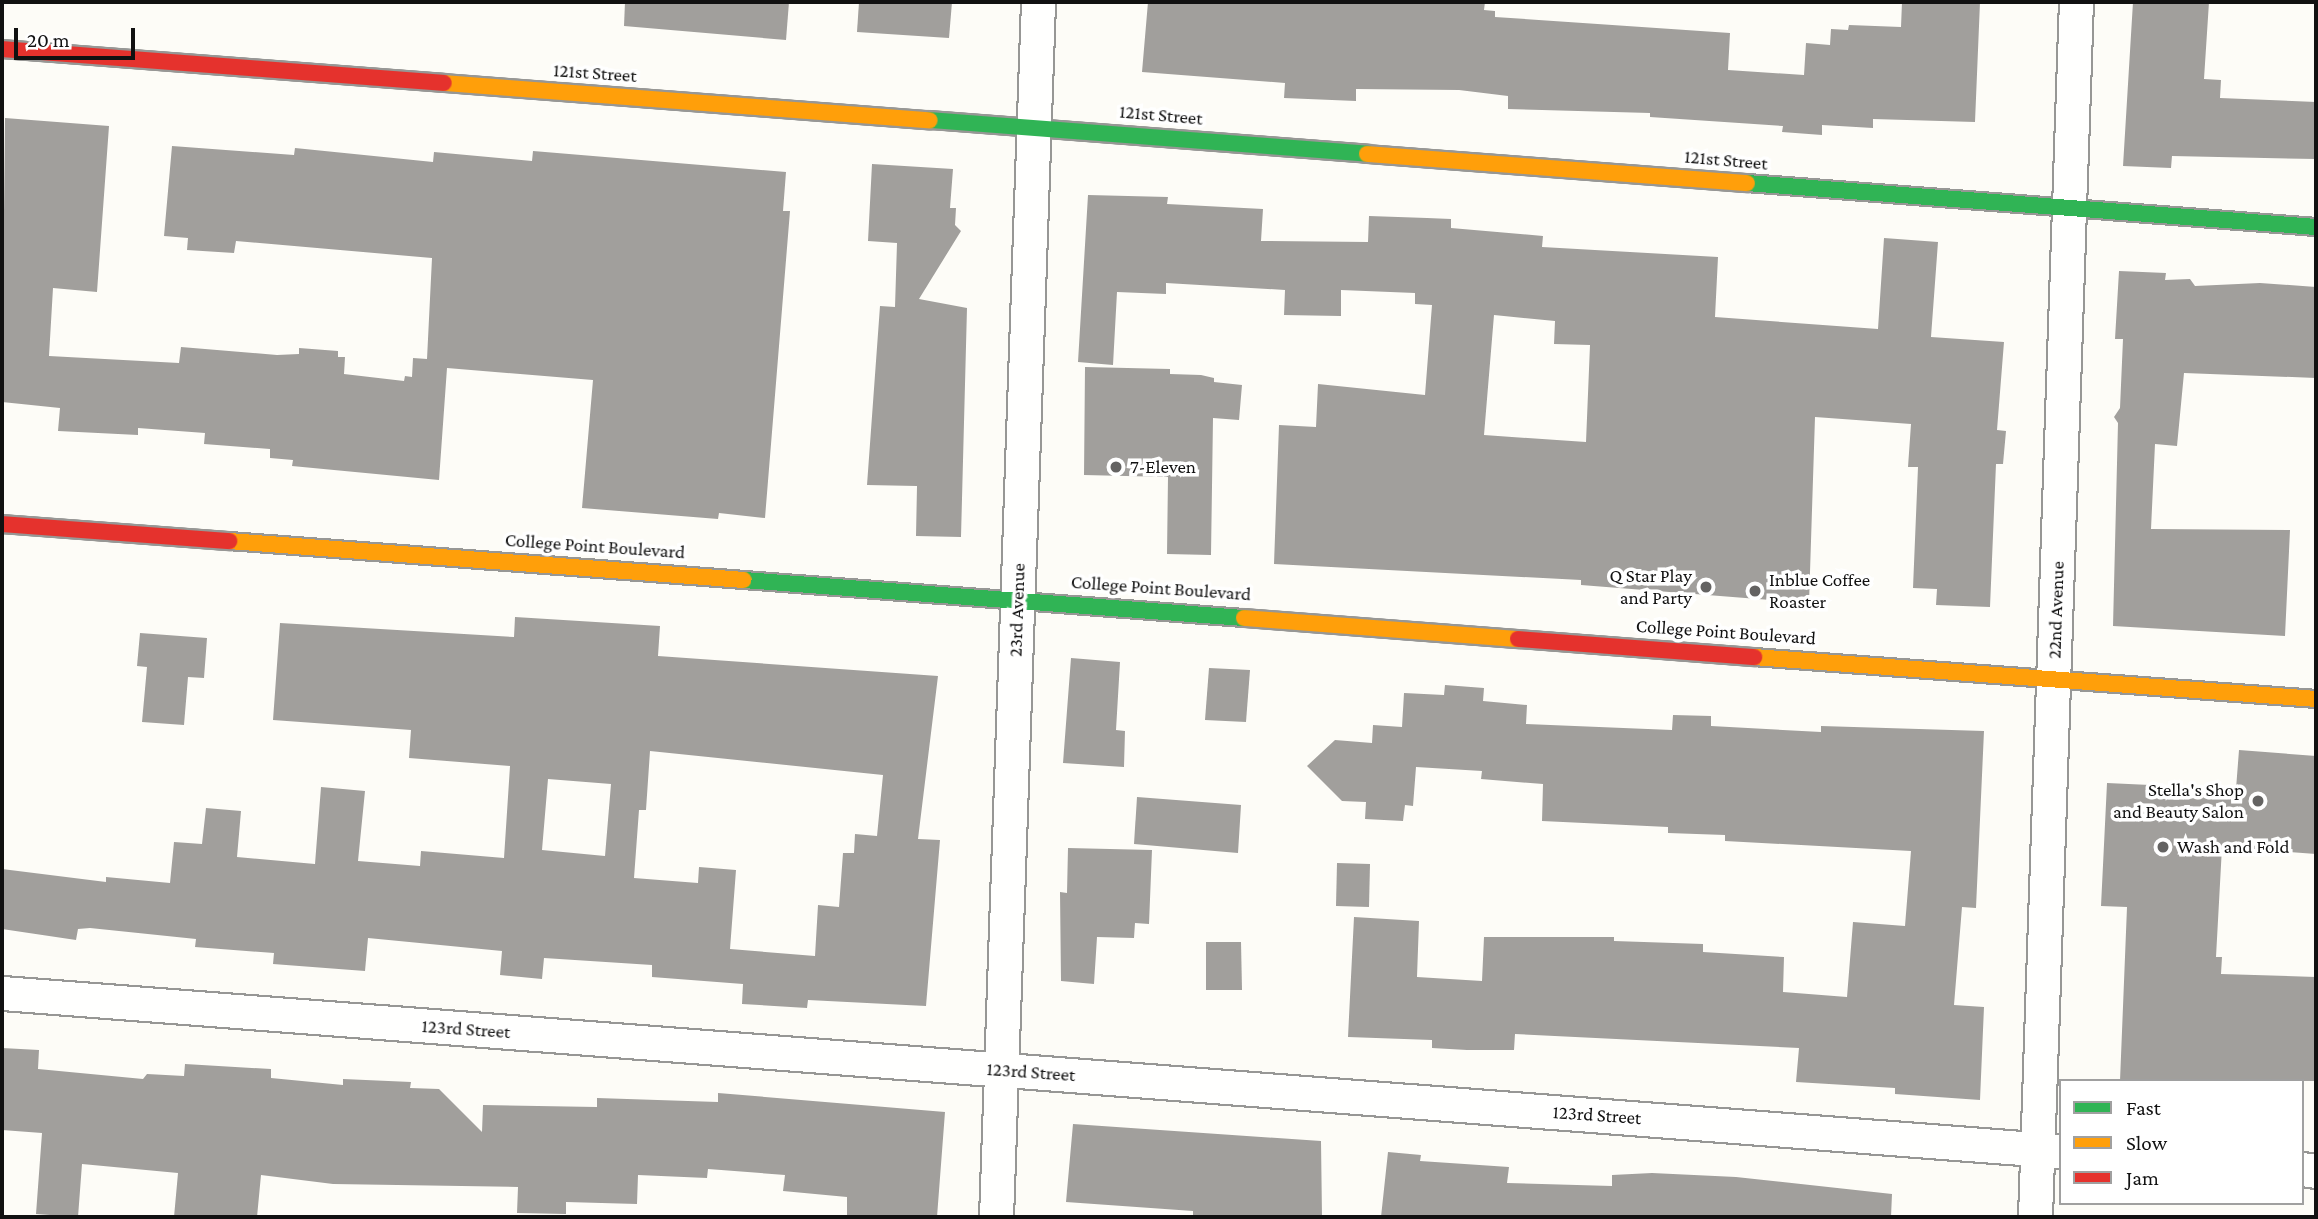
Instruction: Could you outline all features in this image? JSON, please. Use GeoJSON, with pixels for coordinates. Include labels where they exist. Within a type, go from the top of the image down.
{"type":"FeatureCollection","features":[{"type":"Feature","properties":{"kind":"street","name":"23rd Avenue"},"geometry":{"type":"LineString","coordinates":[[996,1217],[1038,2]]}},
{"type":"Feature","properties":{"kind":"street","name":"22nd Avenue"},"geometry":{"type":"LineString","coordinates":[[2035,1217],[2049,1151],[2054,679],[2076,2]]}},
{"type":"Feature","properties":{"kind":"street","name":"121st Street"},"geometry":{"type":"LineString","coordinates":[[2,48],[2316,227]]}},
{"type":"Feature","properties":{"kind":"street","name":"College Point Boulevard"},"geometry":{"type":"LineString","coordinates":[[2,524],[1017,598],[2316,699]]}},
{"type":"Feature","properties":{"kind":"street","name":"123rd Street"},"geometry":{"type":"LineString","coordinates":[[2,993],[2049,1151]]}},
{"type":"Feature","properties":{"kind":"building"},"geometry":{"type":"Polygon","coordinates":[[[625,2],[789,2],[786,40],[624,26],[625,2]]]}},
{"type":"Feature","properties":{"kind":"building"},"geometry":{"type":"Polygon","coordinates":[[[859,2],[952,2],[949,38],[857,32],[859,2]]]}},
{"type":"Feature","properties":{"kind":"building"},"geometry":{"type":"Polygon","coordinates":[[[1148,2],[1485,2],[1484,10],[1495,11],[1495,17],[1730,33],[1728,70],[1804,75],[1806,43],[1830,45],[1831,29],[1848,30],[1849,25],[1901,27],[1902,2],[1980,2],[1975,122],[1873,119],[1873,128],[1822,125],[1822,135],[1782,132],[1783,126],[1650,117],[1650,113],[1508,109],[1508,96],[1459,90],[1356,89],[1356,101],[1284,98],[1285,83],[1142,72],[1148,2]]]}},
{"type":"Feature","properties":{"kind":"building"},"geometry":{"type":"Polygon","coordinates":[[[2133,2],[2209,2],[2204,79],[2221,80],[2220,98],[2316,102],[2316,159],[2172,156],[2171,168],[2123,166],[2133,2]]]}},
{"type":"Feature","properties":{"kind":"building"},"geometry":{"type":"Polygon","coordinates":[[[5,118],[109,126],[97,292],[53,288],[49,356],[179,363],[181,347],[277,355],[299,354],[299,348],[338,351],[338,357],[345,357],[344,374],[404,381],[405,376],[412,377],[413,358],[427,359],[432,258],[236,241],[234,253],[187,250],[188,238],[164,236],[172,146],[294,155],[295,148],[433,162],[434,152],[532,161],[533,151],[786,172],[783,211],[790,211],[765,518],[719,513],[718,519],[582,508],[593,380],[447,368],[439,480],[292,466],[293,460],[270,458],[270,449],[204,444],[205,433],[138,428],[138,435],[58,431],[60,408],[2,402],[5,118]]]}},
{"type":"Feature","properties":{"kind":"building"},"geometry":{"type":"Polygon","coordinates":[[[872,164],[953,169],[950,208],[956,208],[955,225],[961,231],[919,299],[967,308],[961,537],[916,536],[917,486],[867,485],[880,306],[895,307],[897,243],[868,241],[872,164]]]}},
{"type":"Feature","properties":{"kind":"building"},"geometry":{"type":"Polygon","coordinates":[[[1088,195],[1168,197],[1167,204],[1263,209],[1261,241],[1368,242],[1369,216],[1427,218],[1451,219],[1451,228],[1543,236],[1542,247],[1718,257],[1715,317],[1878,329],[1884,238],[1938,242],[1931,337],[2004,342],[1997,430],[2006,431],[2003,464],[1996,464],[1990,607],[1936,605],[1937,589],[1913,588],[1918,467],[1908,467],[1911,424],[1815,417],[1809,603],[1581,585],[1581,580],[1274,564],[1279,425],[1316,427],[1318,384],[1425,395],[1432,305],[1415,304],[1415,293],[1341,290],[1341,316],[1284,315],[1285,290],[1166,283],[1166,294],[1117,292],[1113,365],[1078,362],[1088,195]],[[1494,315],[1484,435],[1586,442],[1590,345],[1554,344],[1555,321],[1494,315]]]}},
{"type":"Feature","properties":{"kind":"building"},"geometry":{"type":"Polygon","coordinates":[[[2119,271],[2166,273],[2165,280],[2190,279],[2195,286],[2260,283],[2316,287],[2316,378],[2184,373],[2177,446],[2155,444],[2151,529],[2290,530],[2285,636],[2113,626],[2118,423],[2114,417],[2120,408],[2123,339],[2115,339],[2119,271]]]}},
{"type":"Feature","properties":{"kind":"building"},"geometry":{"type":"Polygon","coordinates":[[[1085,367],[1170,369],[1170,374],[1201,375],[1214,378],[1214,382],[1242,385],[1239,420],[1213,418],[1211,555],[1167,554],[1168,477],[1084,475],[1085,367]]]}},
{"type":"Feature","properties":{"kind":"building"},"geometry":{"type":"Polygon","coordinates":[[[515,617],[660,626],[658,656],[938,676],[918,839],[940,840],[926,1006],[808,1000],[807,1008],[742,1004],[743,984],[652,977],[652,965],[544,958],[542,979],[500,975],[502,951],[368,938],[365,971],[273,964],[274,953],[195,947],[196,939],[90,928],[78,929],[76,940],[2,929],[2,869],[106,882],[106,877],[170,883],[174,842],[202,844],[206,808],[241,811],[237,857],[315,864],[321,787],[365,791],[358,861],[420,866],[421,851],[504,858],[510,766],[409,758],[411,730],[273,720],[280,623],[514,637],[515,617]],[[650,751],[646,810],[639,810],[634,878],[698,883],[699,867],[736,870],[730,949],[815,956],[818,905],[839,907],[843,853],[854,853],[855,834],[877,836],[883,775],[650,751]],[[548,779],[542,850],[605,856],[611,784],[548,779]]]}},
{"type":"Feature","properties":{"kind":"building"},"geometry":{"type":"Polygon","coordinates":[[[140,633],[207,638],[204,678],[188,677],[184,725],[142,722],[147,667],[137,666],[140,633]]]}},
{"type":"Feature","properties":{"kind":"building"},"geometry":{"type":"Polygon","coordinates":[[[1071,658],[1120,662],[1116,730],[1125,731],[1124,767],[1063,763],[1071,658]]]}},
{"type":"Feature","properties":{"kind":"building"},"geometry":{"type":"Polygon","coordinates":[[[1209,668],[1250,670],[1246,722],[1205,720],[1209,668]]]}},
{"type":"Feature","properties":{"kind":"building"},"geometry":{"type":"Polygon","coordinates":[[[1445,685],[1484,688],[1483,701],[1527,705],[1526,724],[1672,730],[1673,715],[1711,716],[1711,726],[1821,732],[1821,726],[1984,731],[1976,908],[1962,907],[1954,1005],[1984,1007],[1980,1100],[1895,1094],[1895,1088],[1796,1082],[1799,1048],[1515,1034],[1514,1050],[1467,1050],[1432,1048],[1432,1040],[1348,1037],[1354,917],[1419,921],[1417,977],[1482,981],[1484,937],[1614,937],[1614,941],[1703,944],[1703,952],[1784,957],[1783,992],[1847,997],[1853,922],[1905,926],[1911,851],[1725,841],[1725,835],[1668,833],[1668,827],[1542,821],[1543,784],[1481,779],[1482,771],[1416,767],[1413,806],[1405,805],[1403,821],[1365,819],[1366,802],[1342,801],[1307,766],[1335,740],[1372,743],[1373,725],[1402,727],[1404,693],[1444,695],[1445,685]]]}},
{"type":"Feature","properties":{"kind":"building"},"geometry":{"type":"Polygon","coordinates":[[[2239,750],[2316,756],[2316,854],[2222,847],[2216,957],[2222,957],[2221,974],[2316,977],[2316,1081],[2120,1079],[2127,907],[2101,906],[2107,783],[2236,789],[2239,750]]]}},
{"type":"Feature","properties":{"kind":"building"},"geometry":{"type":"Polygon","coordinates":[[[1137,797],[1241,805],[1238,853],[1134,844],[1137,797]]]}},
{"type":"Feature","properties":{"kind":"building"},"geometry":{"type":"Polygon","coordinates":[[[1068,848],[1152,850],[1149,924],[1135,923],[1134,938],[1097,937],[1094,984],[1061,981],[1060,892],[1067,893],[1068,848]]]}},
{"type":"Feature","properties":{"kind":"building"},"geometry":{"type":"Polygon","coordinates":[[[1337,863],[1370,864],[1369,907],[1336,906],[1337,863]]]}},
{"type":"Feature","properties":{"kind":"building"},"geometry":{"type":"Polygon","coordinates":[[[1206,942],[1241,942],[1242,990],[1206,990],[1206,942]]]}},
{"type":"Feature","properties":{"kind":"building"},"geometry":{"type":"Polygon","coordinates":[[[2,1048],[39,1050],[38,1069],[143,1079],[147,1074],[184,1076],[185,1064],[271,1069],[271,1078],[343,1085],[343,1079],[411,1082],[410,1088],[439,1089],[482,1132],[483,1105],[597,1107],[597,1098],[718,1102],[718,1093],[945,1112],[937,1217],[847,1217],[847,1197],[783,1191],[785,1175],[708,1169],[707,1178],[638,1175],[637,1204],[566,1202],[566,1214],[517,1213],[518,1187],[333,1184],[261,1175],[257,1217],[174,1217],[178,1173],[82,1164],[78,1217],[36,1214],[42,1133],[2,1130],[2,1048]]]}},
{"type":"Feature","properties":{"kind":"building"},"geometry":{"type":"Polygon","coordinates":[[[1073,1124],[1321,1141],[1322,1217],[1193,1217],[1193,1211],[1066,1202],[1073,1124]]]}},
{"type":"Feature","properties":{"kind":"building"},"geometry":{"type":"Polygon","coordinates":[[[1388,1152],[1421,1155],[1420,1161],[1509,1167],[1507,1183],[1612,1186],[1612,1175],[1652,1173],[1736,1177],[1892,1194],[1891,1217],[1381,1217],[1388,1152]]]}},
{"type":"Feature","properties":{"kind":"traffic: fast"},"geometry":{"type":"LineString","coordinates":[[930,120],[1367,154]]}},
{"type":"Feature","properties":{"kind":"traffic: fast"},"geometry":{"type":"LineString","coordinates":[[1747,183],[2316,227]]}},
{"type":"Feature","properties":{"kind":"traffic: fast"},"geometry":{"type":"LineString","coordinates":[[744,580],[1244,618]]}},
{"type":"Feature","properties":{"kind":"traffic: slow"},"geometry":{"type":"LineString","coordinates":[[444,83],[930,120]]}},
{"type":"Feature","properties":{"kind":"traffic: slow"},"geometry":{"type":"LineString","coordinates":[[1367,154],[1747,183]]}},
{"type":"Feature","properties":{"kind":"traffic: slow"},"geometry":{"type":"LineString","coordinates":[[229,541],[744,580]]}},
{"type":"Feature","properties":{"kind":"traffic: slow"},"geometry":{"type":"LineString","coordinates":[[1244,618],[1518,639]]}},
{"type":"Feature","properties":{"kind":"traffic: slow"},"geometry":{"type":"LineString","coordinates":[[1754,657],[2316,699]]}},
{"type":"Feature","properties":{"kind":"traffic: jam"},"geometry":{"type":"LineString","coordinates":[[2,49],[444,83]]}},
{"type":"Feature","properties":{"kind":"traffic: jam"},"geometry":{"type":"LineString","coordinates":[[2,524],[229,541]]}},
{"type":"Feature","properties":{"kind":"traffic: jam"},"geometry":{"type":"LineString","coordinates":[[1518,639],[1754,657]]}},
{"type":"Feature","properties":{"kind":"place","name":"7-Eleven"},"geometry":{"type":"Point","coordinates":[1116,467]}},
{"type":"Feature","properties":{"kind":"place","name":"Q Star Play and Party"},"geometry":{"type":"Point","coordinates":[1706,587]}},
{"type":"Feature","properties":{"kind":"place","name":"Inblue Coffee Roaster"},"geometry":{"type":"Point","coordinates":[1755,591]}},
{"type":"Feature","properties":{"kind":"place","name":"Stella's Shop and Beauty Salon"},"geometry":{"type":"Point","coordinates":[2258,801]}},
{"type":"Feature","properties":{"kind":"place","name":"Wash and Fold"},"geometry":{"type":"Point","coordinates":[2163,847]}}]}
